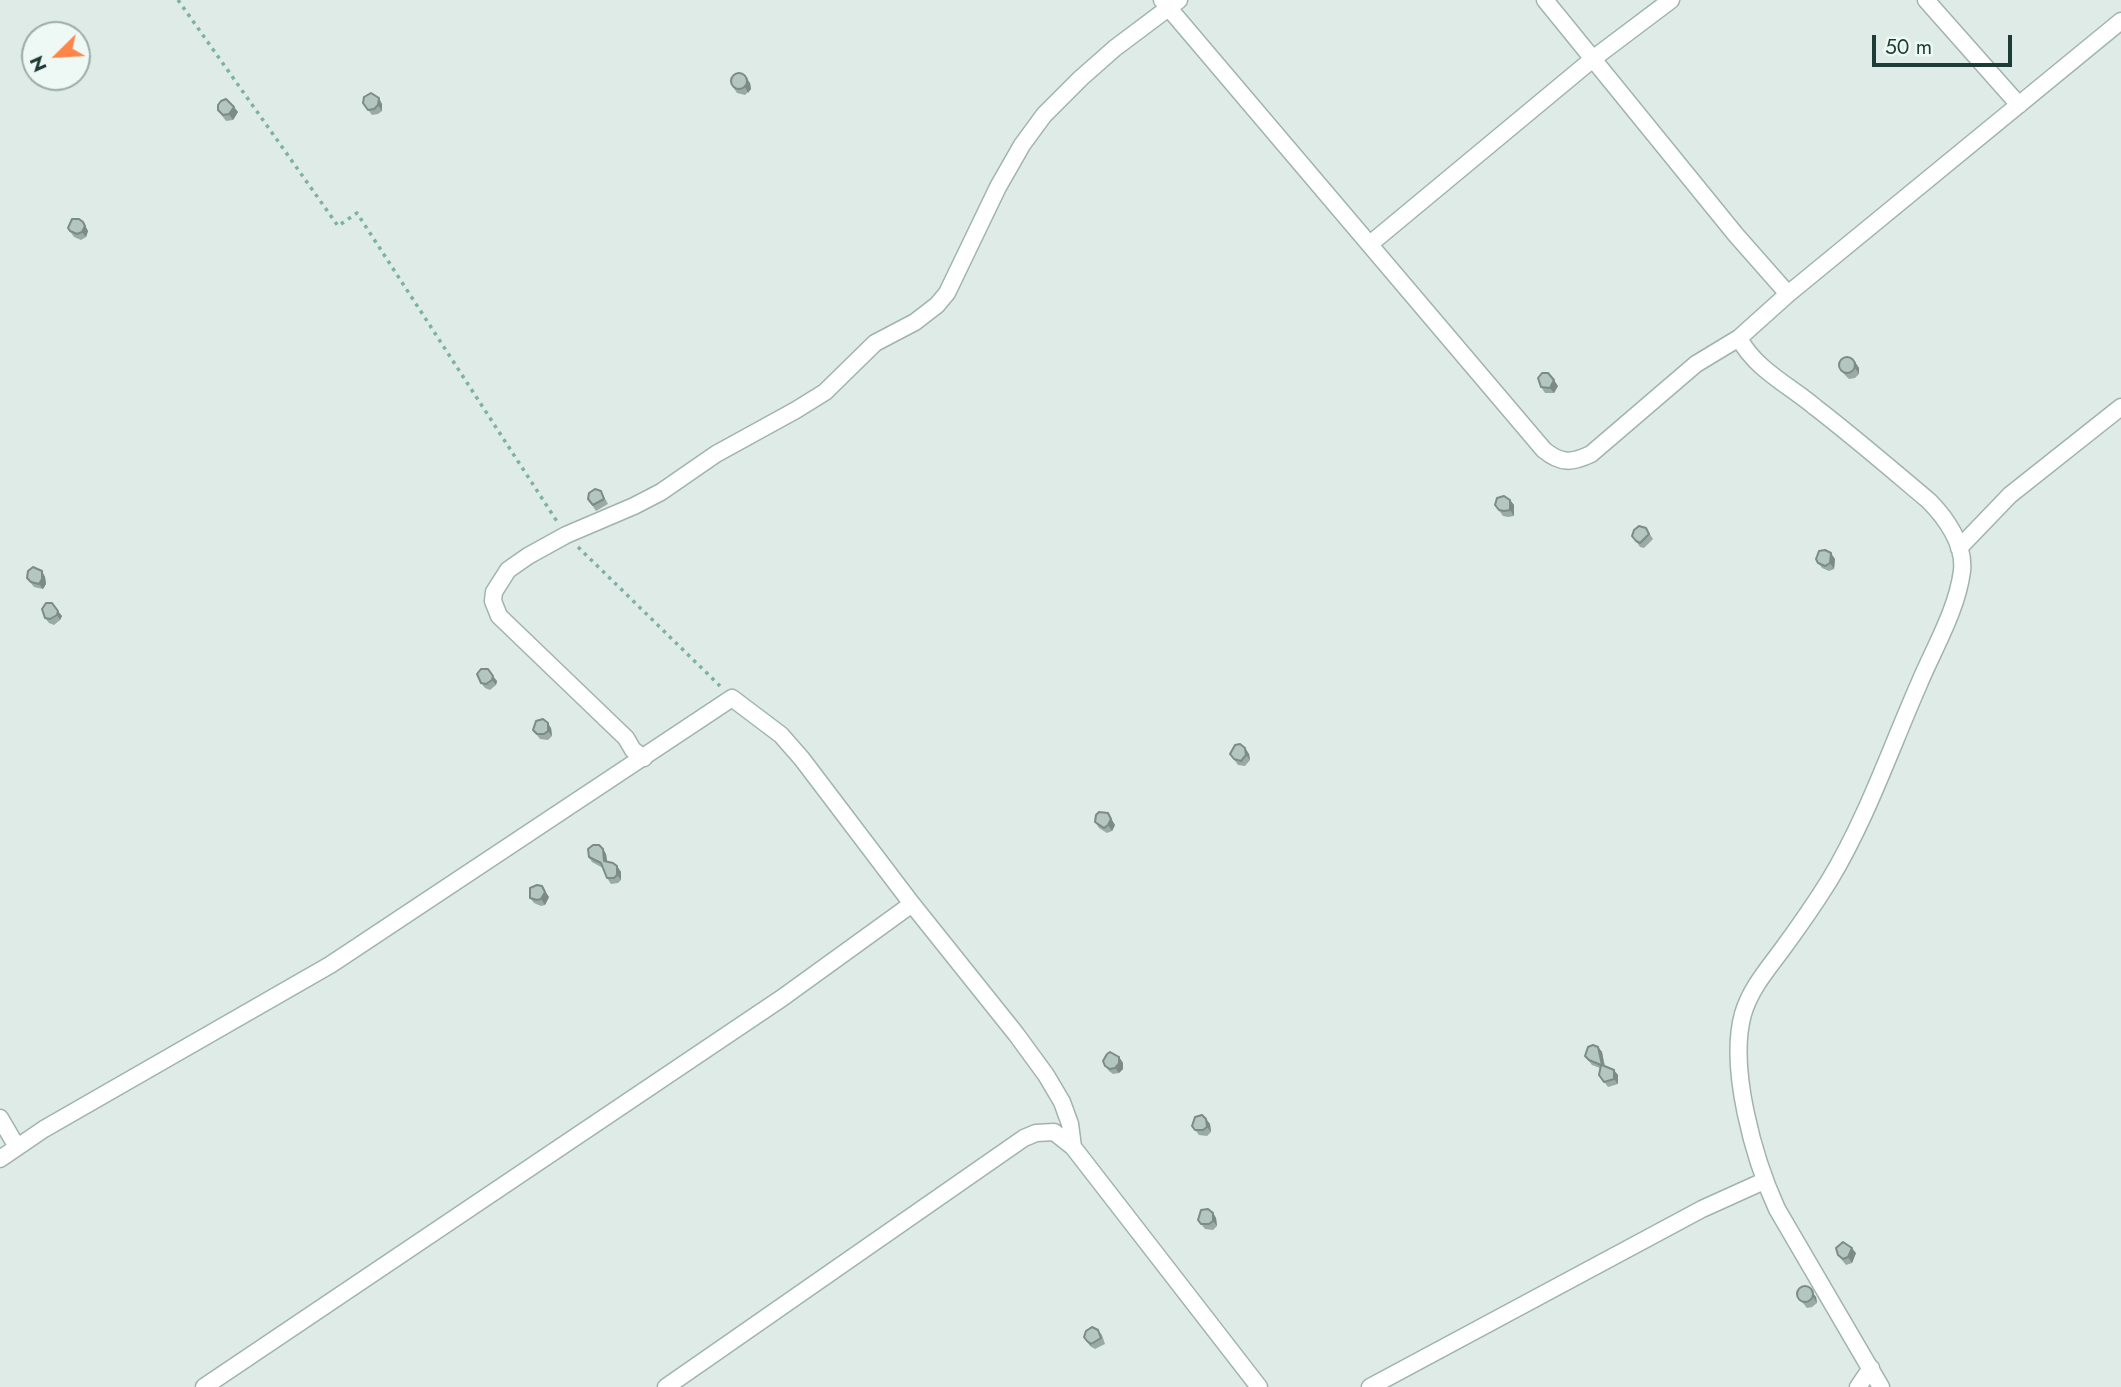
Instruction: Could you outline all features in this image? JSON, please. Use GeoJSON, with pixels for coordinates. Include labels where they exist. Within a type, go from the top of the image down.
{"type":"FeatureCollection","features":[{"type":"Feature","properties":{"kind":"street"},"geometry":{"type":"LineString","coordinates":[[1545,0],[1736,235],[1788,294]]}},
{"type":"Feature","properties":{"kind":"street"},"geometry":{"type":"LineString","coordinates":[[1370,244],[1594,58],[1671,0]]}},
{"type":"Feature","properties":{"kind":"street"},"geometry":{"type":"LineString","coordinates":[[1926,0],[2019,105]]}},
{"type":"Feature","properties":{"kind":"street"},"geometry":{"type":"LineString","coordinates":[[644,758],[499,616],[494,609],[494,592],[508,570],[566,535],[643,501],[716,454],[796,410],[825,392],[875,343],[915,322],[937,305],[947,293],[993,195],[1022,145],[1044,115],[1107,56],[1170,3],[1544,450],[1560,461],[1570,462],[1591,454],[1696,364],[1738,338],[2121,21]]}},
{"type":"Feature","properties":{"kind":"street"},"geometry":{"type":"LineString","coordinates":[[1738,338],[1772,375],[1814,406],[1942,513],[1959,548],[1962,569],[1952,608],[1861,818],[1830,880],[1751,992],[1742,1015],[1739,1049],[1743,1094],[1764,1181],[1777,1209],[1881,1387]]}},
{"type":"Feature","properties":{"kind":"street"},"geometry":{"type":"LineString","coordinates":[[1959,548],[2010,495],[2121,407]]}},
{"type":"Feature","properties":{"kind":"street"},"geometry":{"type":"LineString","coordinates":[[0,1159],[44,1129],[142,1071],[330,965],[732,698],[781,736],[802,759],[1046,1075],[1062,1102],[1073,1147]]}},
{"type":"Feature","properties":{"kind":"street"},"geometry":{"type":"LineString","coordinates":[[204,1387],[782,998],[912,904]]}},
{"type":"Feature","properties":{"kind":"street"},"geometry":{"type":"LineString","coordinates":[[0,1118],[17,1147]]}},
{"type":"Feature","properties":{"kind":"street"},"geometry":{"type":"LineString","coordinates":[[666,1387],[1024,1138],[1036,1133],[1054,1132],[1073,1147],[1259,1387]]}},
{"type":"Feature","properties":{"kind":"street"},"geometry":{"type":"LineString","coordinates":[[1370,1387],[1702,1209],[1764,1181]]}},
{"type":"Feature","properties":{"kind":"street"},"geometry":{"type":"LineString","coordinates":[[1858,1387],[1871,1368]]}},
{"type":"Feature","properties":{"kind":"path"},"geometry":{"type":"LineString","coordinates":[[178,0],[338,226],[357,213],[566,535],[732,698]]}},
{"type":"Feature","properties":{"kind":"building"},"geometry":{"type":"Polygon","coordinates":[[[739,73],[747,81],[739,89],[731,81],[739,73]]]}},
{"type":"Feature","properties":{"kind":"building"},"geometry":{"type":"Polygon","coordinates":[[[371,93],[379,98],[378,105],[368,110],[363,103],[364,97],[371,93]]]}},
{"type":"Feature","properties":{"kind":"building"},"geometry":{"type":"Polygon","coordinates":[[[226,99],[234,107],[229,114],[223,115],[218,110],[218,105],[226,99]]]}},
{"type":"Feature","properties":{"kind":"building"},"geometry":{"type":"Polygon","coordinates":[[[72,219],[83,222],[85,226],[82,232],[77,234],[70,231],[68,228],[72,219]]]}},
{"type":"Feature","properties":{"kind":"building"},"geometry":{"type":"Polygon","coordinates":[[[1847,357],[1855,365],[1847,373],[1839,365],[1847,357]]]}},
{"type":"Feature","properties":{"kind":"building"},"geometry":{"type":"Polygon","coordinates":[[[1542,373],[1548,373],[1554,380],[1550,388],[1541,387],[1538,378],[1542,373]]]}},
{"type":"Feature","properties":{"kind":"building"},"geometry":{"type":"Polygon","coordinates":[[[595,489],[601,491],[604,499],[593,505],[588,499],[589,493],[595,489]]]}},
{"type":"Feature","properties":{"kind":"building"},"geometry":{"type":"Polygon","coordinates":[[[1504,496],[1510,500],[1510,510],[1499,510],[1495,505],[1497,498],[1504,496]]]}},
{"type":"Feature","properties":{"kind":"building"},"geometry":{"type":"Polygon","coordinates":[[[1639,526],[1646,528],[1649,534],[1640,543],[1632,536],[1639,526]]]}},
{"type":"Feature","properties":{"kind":"building"},"geometry":{"type":"Polygon","coordinates":[[[1819,551],[1831,553],[1830,563],[1825,566],[1816,559],[1819,551]]]}},
{"type":"Feature","properties":{"kind":"building"},"geometry":{"type":"Polygon","coordinates":[[[33,567],[42,571],[39,584],[27,578],[28,571],[33,567]]]}},
{"type":"Feature","properties":{"kind":"building"},"geometry":{"type":"Polygon","coordinates":[[[46,603],[52,603],[58,611],[57,615],[50,619],[45,618],[42,609],[46,603]]]}},
{"type":"Feature","properties":{"kind":"building"},"geometry":{"type":"Polygon","coordinates":[[[481,669],[488,669],[493,676],[486,684],[481,683],[477,674],[481,669]]]}},
{"type":"Feature","properties":{"kind":"building"},"geometry":{"type":"Polygon","coordinates":[[[543,719],[548,723],[548,731],[537,734],[533,730],[536,721],[543,719]]]}},
{"type":"Feature","properties":{"kind":"building"},"geometry":{"type":"Polygon","coordinates":[[[1240,744],[1245,748],[1246,755],[1241,761],[1230,754],[1235,745],[1240,744]]]}},
{"type":"Feature","properties":{"kind":"building"},"geometry":{"type":"Polygon","coordinates":[[[1099,812],[1108,813],[1111,819],[1104,828],[1095,822],[1099,812]]]}},
{"type":"Feature","properties":{"kind":"building"},"geometry":{"type":"Polygon","coordinates":[[[599,845],[603,849],[604,861],[617,866],[617,875],[614,878],[607,878],[601,863],[589,857],[588,849],[599,845]]]}},
{"type":"Feature","properties":{"kind":"building"},"geometry":{"type":"Polygon","coordinates":[[[542,886],[545,892],[541,899],[537,900],[530,898],[530,888],[542,886]]]}},
{"type":"Feature","properties":{"kind":"building"},"geometry":{"type":"Polygon","coordinates":[[[1588,1047],[1598,1047],[1602,1065],[1614,1070],[1614,1079],[1604,1082],[1599,1075],[1601,1065],[1585,1056],[1588,1047]]]}},
{"type":"Feature","properties":{"kind":"building"},"geometry":{"type":"Polygon","coordinates":[[[1110,1052],[1119,1057],[1119,1063],[1110,1069],[1103,1061],[1110,1052]]]}},
{"type":"Feature","properties":{"kind":"building"},"geometry":{"type":"Polygon","coordinates":[[[1202,1115],[1206,1119],[1207,1127],[1195,1130],[1192,1126],[1195,1117],[1202,1115]]]}},
{"type":"Feature","properties":{"kind":"building"},"geometry":{"type":"Polygon","coordinates":[[[1208,1209],[1213,1213],[1213,1221],[1201,1224],[1198,1220],[1201,1210],[1208,1209]]]}},
{"type":"Feature","properties":{"kind":"building"},"geometry":{"type":"Polygon","coordinates":[[[1843,1242],[1852,1248],[1848,1257],[1843,1259],[1836,1248],[1843,1242]]]}},
{"type":"Feature","properties":{"kind":"building"},"geometry":{"type":"Polygon","coordinates":[[[1805,1286],[1813,1294],[1805,1302],[1797,1294],[1805,1286]]]}},
{"type":"Feature","properties":{"kind":"building"},"geometry":{"type":"Polygon","coordinates":[[[1092,1327],[1098,1330],[1101,1338],[1091,1344],[1084,1337],[1086,1331],[1092,1327]]]}}]}
